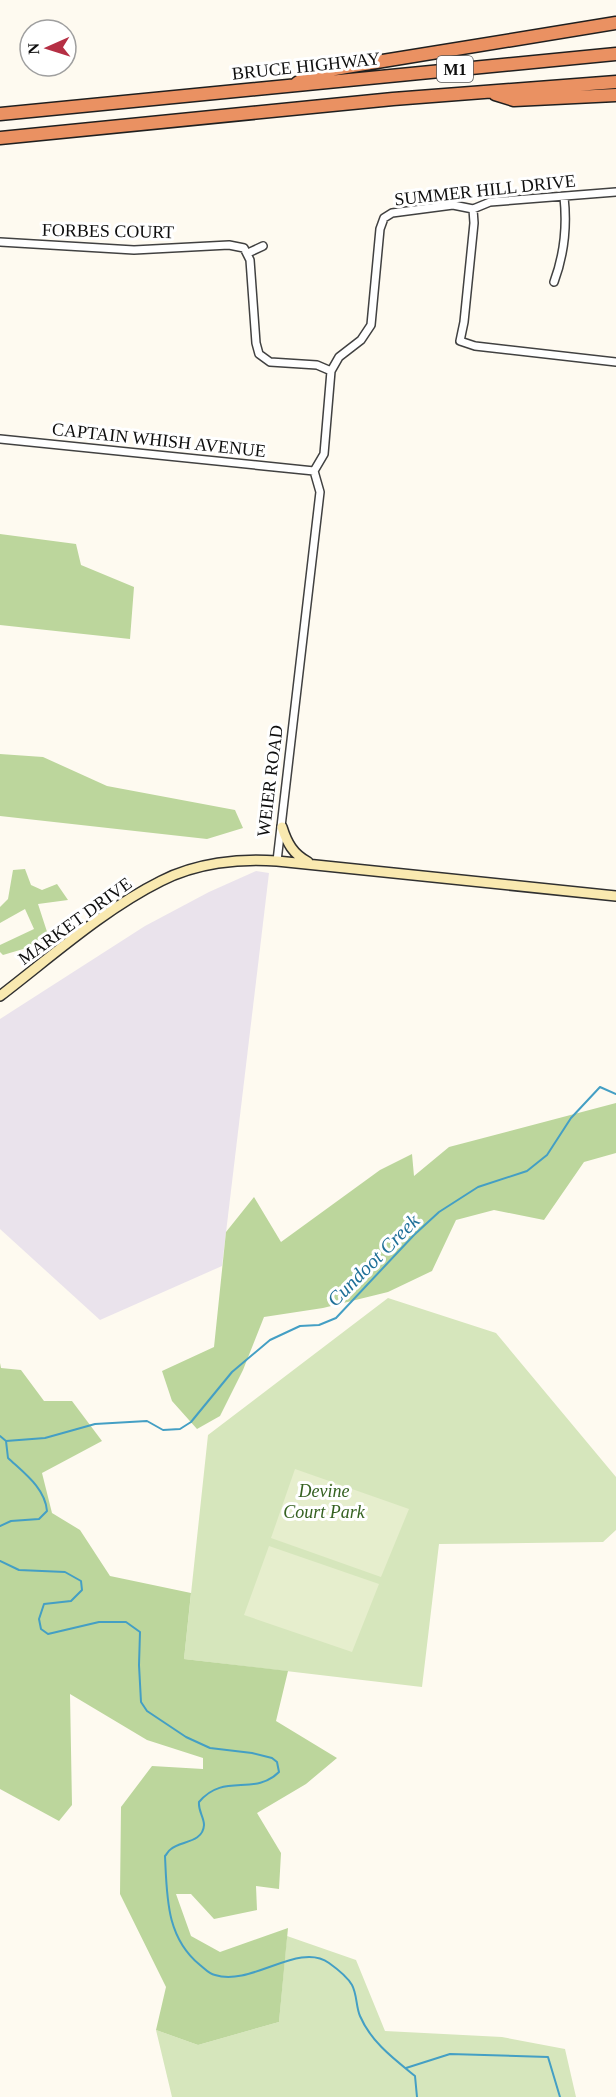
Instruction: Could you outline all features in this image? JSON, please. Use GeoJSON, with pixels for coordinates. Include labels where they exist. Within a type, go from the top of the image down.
{"type":"FeatureCollection","features":[{"type":"Feature","properties":{"kind":"highway"},"geometry":{"type":"LineString","coordinates":[[295,85],[313,73],[616,23]]}},
{"type":"Feature","properties":{"kind":"highway","name":"BRUCE HIGHWAY"},"geometry":{"type":"LineString","coordinates":[[0,114],[616,54]]}},
{"type":"Feature","properties":{"kind":"highway","name":"M1"},"geometry":{"type":"LineString","coordinates":[[0,138],[486,92],[616,82]]}},
{"type":"Feature","properties":{"kind":"highway"},"geometry":{"type":"LineString","coordinates":[[486,92],[514,99],[616,95]]}},
{"type":"Feature","properties":{"kind":"street","name":"SUMMER HILL DRIVE"},"geometry":{"type":"LineString","coordinates":[[331,371],[339,357],[361,340],[370,325],[380,229],[384,218],[392,213],[453,205],[472,209],[489,202],[616,192]]}},
{"type":"Feature","properties":{"kind":"street"},"geometry":{"type":"LineString","coordinates":[[554,282],[560,267],[565,225],[564,196]]}},
{"type":"Feature","properties":{"kind":"street"},"geometry":{"type":"LineString","coordinates":[[472,209],[474,223],[460,341],[475,346],[616,362]]}},
{"type":"Feature","properties":{"kind":"street","name":"FORBES COURT"},"geometry":{"type":"LineString","coordinates":[[0,242],[134,250],[229,245],[244,248],[248,253]]}},
{"type":"Feature","properties":{"kind":"street"},"geometry":{"type":"LineString","coordinates":[[263,246],[248,253],[256,343],[260,354],[270,362],[317,366],[331,371],[324,454],[314,471]]}},
{"type":"Feature","properties":{"kind":"street","name":"CAPTAIN WHISH AVENUE"},"geometry":{"type":"LineString","coordinates":[[0,439],[314,471]]}},
{"type":"Feature","properties":{"kind":"street","name":"WEIER ROAD"},"geometry":{"type":"LineString","coordinates":[[314,471],[320,492],[277,861],[616,896]]}},
{"type":"Feature","properties":{"kind":"street"},"geometry":{"type":"LineString","coordinates":[[282,827],[292,850],[311,864]]}},
{"type":"Feature","properties":{"kind":"street","name":"MARKET DRIVE"},"geometry":{"type":"LineString","coordinates":[[0,996],[119,905],[162,880],[204,866],[229,861],[255,859],[277,861]]}},
{"type":"Feature","properties":{"kind":"shaded area"},"geometry":{"type":"Polygon","coordinates":[[[256,871],[269,873],[222,1266],[100,1320],[0,1229],[0,1019],[145,926],[209,892],[256,871]]]}},
{"type":"Feature","properties":{"kind":"green space"},"geometry":{"type":"Polygon","coordinates":[[[0,534],[76,544],[81,565],[134,587],[130,639],[0,625],[0,534]]]}},
{"type":"Feature","properties":{"kind":"green space"},"geometry":{"type":"Polygon","coordinates":[[[0,754],[43,757],[107,786],[235,810],[243,828],[207,839],[0,816],[0,754]]]}},
{"type":"Feature","properties":{"kind":"green space"},"geometry":{"type":"Polygon","coordinates":[[[25,869],[31,885],[42,890],[57,884],[68,900],[38,904],[50,941],[3,955],[0,952],[0,945],[34,929],[25,909],[0,923],[0,907],[8,899],[13,870],[25,869]]]}},
{"type":"Feature","properties":{"kind":"green space"},"geometry":{"type":"Polygon","coordinates":[[[616,1103],[616,1153],[584,1162],[544,1220],[494,1210],[456,1220],[432,1271],[388,1292],[323,1308],[264,1317],[243,1370],[220,1416],[197,1429],[172,1401],[162,1371],[214,1347],[226,1232],[254,1197],[281,1242],[380,1170],[412,1154],[414,1176],[449,1147],[616,1103]]]}},
{"type":"Feature","properties":{"kind":"green space","name":"Devine Court Park"},"geometry":{"type":"Polygon","coordinates":[[[388,1298],[496,1333],[616,1477],[616,1530],[603,1542],[439,1544],[422,1687],[184,1659],[208,1435],[388,1298]]]}},
{"type":"Feature","properties":{"kind":"green space"},"geometry":{"type":"Polygon","coordinates":[[[0,1363],[1,1368],[21,1370],[44,1401],[72,1401],[102,1441],[42,1473],[52,1513],[80,1530],[110,1576],[191,1593],[184,1659],[288,1671],[276,1721],[337,1758],[306,1784],[257,1813],[281,1853],[279,1889],[256,1886],[257,1910],[214,1919],[191,1894],[176,1894],[191,1936],[220,1952],[288,1928],[279,2022],[198,2045],[156,2030],[166,1987],[120,1894],[121,1807],[152,1766],[203,1769],[203,1758],[147,1740],[70,1694],[72,1805],[59,1821],[0,1789],[0,1363]]]}},
{"type":"Feature","properties":{"kind":"green space"},"geometry":{"type":"Polygon","coordinates":[[[295,1469],[409,1509],[381,1577],[271,1538],[295,1469]]]}},
{"type":"Feature","properties":{"kind":"green space"},"geometry":{"type":"Polygon","coordinates":[[[269,1546],[379,1584],[352,1652],[244,1615],[269,1546]]]}},
{"type":"Feature","properties":{"kind":"green space"},"geometry":{"type":"Polygon","coordinates":[[[287,1936],[356,1960],[385,2031],[502,2037],[565,2049],[576,2097],[172,2097],[156,2030],[198,2045],[279,2022],[287,1936]]]}},
{"type":"Feature","properties":{"kind":"waterway","name":"Cundoot Creek"},"geometry":{"type":"LineString","coordinates":[[0,1436],[6,1441],[45,1438],[95,1424],[147,1421],[163,1430],[180,1429],[191,1422],[232,1372],[270,1340],[300,1326],[319,1325],[336,1318],[414,1235],[439,1212],[478,1187],[527,1171],[547,1155],[571,1118],[600,1087],[616,1094]]}},
{"type":"Feature","properties":{"kind":"waterway"},"geometry":{"type":"LineString","coordinates":[[0,1526],[11,1521],[39,1519],[47,1511],[38,1488],[8,1458],[6,1441]]}},
{"type":"Feature","properties":{"kind":"waterway"},"geometry":{"type":"LineString","coordinates":[[0,1561],[19,1570],[65,1572],[81,1581],[82,1590],[71,1601],[44,1604],[39,1619],[41,1629],[48,1634],[99,1622],[126,1622],[140,1632],[141,1702],[147,1711],[186,1737],[210,1748],[252,1753],[272,1758],[277,1762],[279,1772],[269,1779],[249,1785],[219,1788],[209,1793],[199,1802],[204,1825],[203,1831],[190,1841],[175,1846],[165,1856],[170,1915],[180,1942],[189,1954],[211,1974],[229,1977],[244,1975],[304,1957],[317,1958],[329,1963],[352,1985],[360,2016],[370,2034],[415,2076],[417,2097]]}},
{"type":"Feature","properties":{"kind":"waterway"},"geometry":{"type":"LineString","coordinates":[[406,2068],[450,2054],[548,2057],[560,2097]]}}]}
